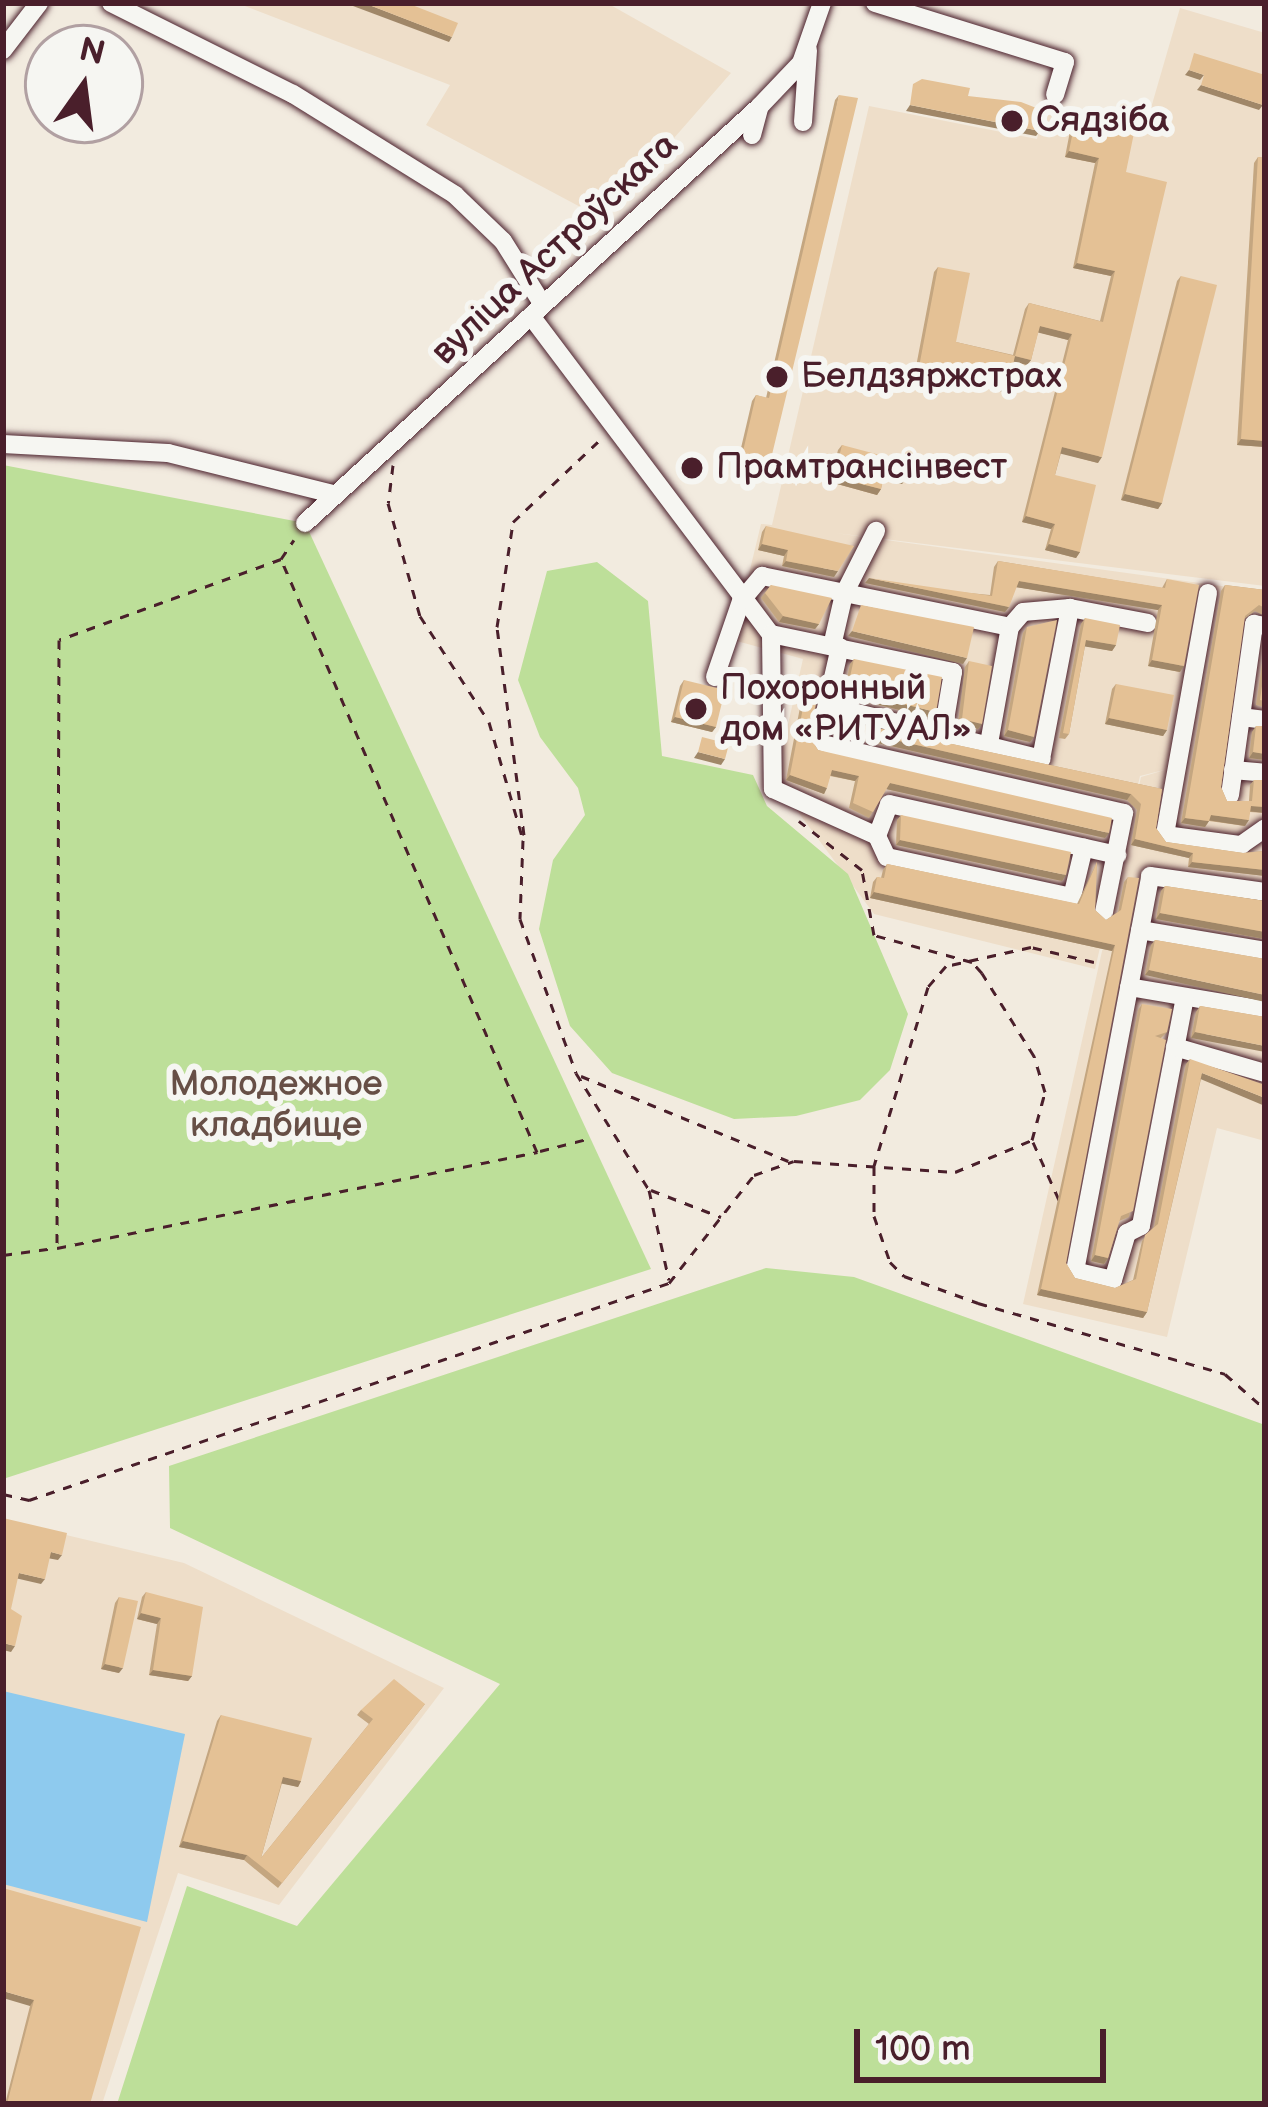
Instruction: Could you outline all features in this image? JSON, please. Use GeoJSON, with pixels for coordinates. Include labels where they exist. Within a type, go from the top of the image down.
{"type":"FeatureCollection","features":[{"type":"Feature","properties":{"kind":"street"},"geometry":{"type":"LineString","coordinates":[[3,50],[39,3]]}},
{"type":"Feature","properties":{"kind":"street"},"geometry":{"type":"LineString","coordinates":[[111,3],[293,94],[455,194],[503,241],[537,310],[614,428],[741,601],[771,634],[953,672],[943,732]]}},
{"type":"Feature","properties":{"kind":"street","name":"вуліца Астроўскага"},"geometry":{"type":"LineString","coordinates":[[305,524],[760,106],[801,63],[822,3]]}},
{"type":"Feature","properties":{"kind":"street"},"geometry":{"type":"LineString","coordinates":[[874,3],[1065,62],[1055,94]]}},
{"type":"Feature","properties":{"kind":"street"},"geometry":{"type":"LineString","coordinates":[[803,122],[811,94],[808,43]]}},
{"type":"Feature","properties":{"kind":"street"},"geometry":{"type":"LineString","coordinates":[[752,135],[760,106]]}},
{"type":"Feature","properties":{"kind":"street"},"geometry":{"type":"LineString","coordinates":[[3,444],[168,453],[336,495]]}},
{"type":"Feature","properties":{"kind":"street"},"geometry":{"type":"LineString","coordinates":[[876,531],[844,594],[829,706],[818,743],[1124,813],[1104,912]]}},
{"type":"Feature","properties":{"kind":"street"},"geometry":{"type":"LineString","coordinates":[[715,677],[741,601],[762,576],[1010,627]]}},
{"type":"Feature","properties":{"kind":"street"},"geometry":{"type":"LineString","coordinates":[[1208,593],[1166,835],[1241,845],[1265,828]]}},
{"type":"Feature","properties":{"kind":"street"},"geometry":{"type":"LineString","coordinates":[[829,706],[1042,759],[1070,608]]}},
{"type":"Feature","properties":{"kind":"street"},"geometry":{"type":"LineString","coordinates":[[988,749],[1010,627],[1023,612],[1070,608],[1148,623]]}},
{"type":"Feature","properties":{"kind":"street"},"geometry":{"type":"LineString","coordinates":[[1229,795],[1241,717],[1256,681],[1254,624],[1265,626]]}},
{"type":"Feature","properties":{"kind":"street"},"geometry":{"type":"LineString","coordinates":[[771,634],[772,789],[877,836],[887,857],[1072,897],[1084,847]]}},
{"type":"Feature","properties":{"kind":"street"},"geometry":{"type":"LineString","coordinates":[[1241,717],[1265,720]]}},
{"type":"Feature","properties":{"kind":"street"},"geometry":{"type":"LineString","coordinates":[[1233,770],[1265,773]]}},
{"type":"Feature","properties":{"kind":"street"},"geometry":{"type":"LineString","coordinates":[[877,836],[889,803],[1117,855]]}},
{"type":"Feature","properties":{"kind":"street"},"geometry":{"type":"LineString","coordinates":[[1185,997],[1141,1226],[1127,1233],[1113,1280],[1075,1271],[1150,876],[1265,892]]}},
{"type":"Feature","properties":{"kind":"street"},"geometry":{"type":"LineString","coordinates":[[1140,931],[1265,951]]}},
{"type":"Feature","properties":{"kind":"street"},"geometry":{"type":"LineString","coordinates":[[1129,987],[1265,1010]]}},
{"type":"Feature","properties":{"kind":"street"},"geometry":{"type":"LineString","coordinates":[[1175,1047],[1265,1072]]}},
{"type":"Feature","properties":{"kind":"path"},"geometry":{"type":"LineString","coordinates":[[614,428],[513,523],[497,627],[523,840],[520,919],[576,1073],[649,1190],[669,1283]]}},
{"type":"Feature","properties":{"kind":"path"},"geometry":{"type":"LineString","coordinates":[[396,440],[388,503],[420,616],[488,722],[523,840]]}},
{"type":"Feature","properties":{"kind":"path"},"geometry":{"type":"LineString","coordinates":[[57,1248],[59,640],[281,559],[305,524]]}},
{"type":"Feature","properties":{"kind":"path"},"geometry":{"type":"LineString","coordinates":[[281,559],[538,1151]]}},
{"type":"Feature","properties":{"kind":"path"},"geometry":{"type":"LineString","coordinates":[[792,816],[862,870],[874,935],[972,962],[1034,1056],[1045,1092],[1033,1140],[1054,1201],[1087,1209]]}},
{"type":"Feature","properties":{"kind":"path"},"geometry":{"type":"LineString","coordinates":[[1094,962],[1031,947],[946,966],[928,987],[874,1166],[874,1216],[890,1262],[904,1276],[1164,1351],[1225,1374],[1265,1409]]}},
{"type":"Feature","properties":{"kind":"path"},"geometry":{"type":"LineString","coordinates":[[576,1073],[790,1162],[955,1172],[1033,1140]]}},
{"type":"Feature","properties":{"kind":"path"},"geometry":{"type":"LineString","coordinates":[[3,1255],[57,1248],[591,1138]]}},
{"type":"Feature","properties":{"kind":"path"},"geometry":{"type":"LineString","coordinates":[[3,1494],[29,1500],[669,1283],[754,1175],[790,1162]]}},
{"type":"Feature","properties":{"kind":"path"},"geometry":{"type":"LineString","coordinates":[[649,1190],[722,1217]]}},
{"type":"Feature","properties":{"kind":"shaded area"},"geometry":{"type":"Polygon","coordinates":[[[237,3],[607,3],[731,73],[603,219],[426,125],[450,85],[237,3]]]}},
{"type":"Feature","properties":{"kind":"shaded area"},"geometry":{"type":"Polygon","coordinates":[[[1180,8],[1265,33],[1265,586],[835,533],[1265,592],[1265,1141],[1217,1128],[1167,1337],[1023,1304],[1141,777],[1168,769],[1140,776],[1095,969],[874,914],[775,781],[803,659],[733,640],[761,524],[772,525],[869,106],[1037,139],[1043,112],[1144,132],[1180,8]]]}},
{"type":"Feature","properties":{"kind":"shaded area"},"geometry":{"type":"Polygon","coordinates":[[[3,1520],[184,1563],[444,1688],[279,1905],[178,1873],[102,2104],[3,2104],[3,1520]]]}},
{"type":"Feature","properties":{"kind":"green space","name":"Молодежное кладбище"},"geometry":{"type":"Polygon","coordinates":[[[3,465],[305,523],[651,1269],[3,1479],[3,465]]]}},
{"type":"Feature","properties":{"kind":"green space"},"geometry":{"type":"Polygon","coordinates":[[[597,562],[648,601],[662,756],[753,775],[767,806],[848,874],[908,1014],[890,1070],[860,1100],[796,1116],[734,1119],[612,1073],[570,1026],[539,929],[553,860],[585,815],[578,788],[540,737],[518,680],[547,571],[597,562]]]}},
{"type":"Feature","properties":{"kind":"green space"},"geometry":{"type":"Polygon","coordinates":[[[766,1268],[854,1277],[1265,1425],[1265,2104],[117,2104],[187,1886],[297,1926],[500,1684],[170,1528],[169,1466],[766,1268]]]}},
{"type":"Feature","properties":{"kind":"water"},"geometry":{"type":"Polygon","coordinates":[[[3,1691],[185,1734],[147,1922],[3,1884],[3,1691]]]}},
{"type":"Feature","properties":{"kind":"building"},"geometry":{"type":"Polygon","coordinates":[[[364,3],[407,3],[458,23],[452,37],[364,3]]]}},
{"type":"Feature","properties":{"kind":"building"},"geometry":{"type":"Polygon","coordinates":[[[1194,53],[1265,75],[1263,105],[1201,85],[1204,75],[1189,70],[1194,53]]]}},
{"type":"Feature","properties":{"kind":"building"},"geometry":{"type":"Polygon","coordinates":[[[922,79],[970,88],[968,96],[1021,102],[1044,111],[1040,131],[910,105],[913,84],[922,79]]]}},
{"type":"Feature","properties":{"kind":"building"},"geometry":{"type":"Polygon","coordinates":[[[839,95],[858,98],[769,467],[741,460],[756,395],[769,398],[839,95]]]}},
{"type":"Feature","properties":{"kind":"building"},"geometry":{"type":"Polygon","coordinates":[[[1075,121],[1134,133],[1126,172],[1167,182],[1102,457],[1062,447],[1055,475],[1096,485],[1080,552],[1049,544],[1055,524],[1026,516],[1072,334],[1040,326],[1031,360],[1015,356],[1029,303],[1103,322],[1115,271],[1077,263],[1099,158],[1069,151],[1075,121]]]}},
{"type":"Feature","properties":{"kind":"building"},"geometry":{"type":"Polygon","coordinates":[[[1258,157],[1265,158],[1265,441],[1241,439],[1258,157]]]}},
{"type":"Feature","properties":{"kind":"building"},"geometry":{"type":"Polygon","coordinates":[[[938,267],[970,273],[956,342],[1015,356],[1008,387],[919,367],[938,267]]]}},
{"type":"Feature","properties":{"kind":"building"},"geometry":{"type":"Polygon","coordinates":[[[1181,276],[1217,285],[1162,503],[1125,494],[1181,276]]]}},
{"type":"Feature","properties":{"kind":"building"},"geometry":{"type":"Polygon","coordinates":[[[842,445],[910,463],[906,478],[885,473],[881,489],[834,477],[842,445]]]}},
{"type":"Feature","properties":{"kind":"building"},"geometry":{"type":"Polygon","coordinates":[[[766,526],[854,546],[838,571],[786,561],[788,550],[762,544],[766,526]]]}},
{"type":"Feature","properties":{"kind":"building"},"geometry":{"type":"Polygon","coordinates":[[[998,561],[1165,588],[1167,579],[1199,585],[1184,666],[1152,660],[1162,605],[1019,581],[1009,607],[869,578],[992,596],[998,561]]]}},
{"type":"Feature","properties":{"kind":"building"},"geometry":{"type":"Polygon","coordinates":[[[771,585],[832,598],[819,624],[783,616],[765,593],[771,585]]]}},
{"type":"Feature","properties":{"kind":"building"},"geometry":{"type":"Polygon","coordinates":[[[1225,585],[1265,590],[1265,608],[1259,605],[1245,616],[1221,787],[1227,801],[1252,801],[1254,780],[1265,780],[1265,807],[1251,806],[1249,820],[1211,815],[1209,821],[1185,818],[1225,585]]]}},
{"type":"Feature","properties":{"kind":"building"},"geometry":{"type":"Polygon","coordinates":[[[861,605],[974,627],[967,658],[852,631],[861,605]]]}},
{"type":"Feature","properties":{"kind":"building"},"geometry":{"type":"Polygon","coordinates":[[[1085,618],[1120,625],[1116,645],[1086,640],[1069,734],[1063,733],[1085,618]]]}},
{"type":"Feature","properties":{"kind":"building"},"geometry":{"type":"Polygon","coordinates":[[[1057,620],[1034,737],[1008,730],[1027,627],[1057,620]]]}},
{"type":"Feature","properties":{"kind":"building"},"geometry":{"type":"Polygon","coordinates":[[[854,659],[942,677],[936,712],[847,690],[854,659]]]}},
{"type":"Feature","properties":{"kind":"building"},"geometry":{"type":"Polygon","coordinates":[[[969,661],[992,666],[982,724],[962,719],[969,661]]]}},
{"type":"Feature","properties":{"kind":"building","name":"Похоронный дом «РИТУАЛ»"},"geometry":{"type":"Polygon","coordinates":[[[684,680],[725,690],[716,727],[675,717],[684,680]]]}},
{"type":"Feature","properties":{"kind":"building"},"geometry":{"type":"Polygon","coordinates":[[[1116,684],[1174,695],[1167,730],[1109,718],[1116,684]]]}},
{"type":"Feature","properties":{"kind":"building"},"geometry":{"type":"Polygon","coordinates":[[[807,687],[819,690],[809,736],[818,750],[1112,818],[1109,833],[890,783],[873,812],[853,803],[859,776],[832,770],[827,788],[790,775],[807,687]]]}},
{"type":"Feature","properties":{"kind":"building"},"geometry":{"type":"Polygon","coordinates":[[[840,720],[1162,789],[1156,828],[1166,842],[1243,853],[1265,851],[1265,870],[1192,862],[1193,853],[1135,839],[1141,804],[1131,794],[838,727],[840,720]]]}},
{"type":"Feature","properties":{"kind":"building"},"geometry":{"type":"Polygon","coordinates":[[[1256,726],[1265,726],[1265,754],[1253,752],[1256,726]]]}},
{"type":"Feature","properties":{"kind":"building"},"geometry":{"type":"Polygon","coordinates":[[[702,737],[729,744],[725,759],[698,752],[702,737]]]}},
{"type":"Feature","properties":{"kind":"building"},"geometry":{"type":"Polygon","coordinates":[[[901,815],[1071,852],[1066,875],[900,840],[901,815]]]}},
{"type":"Feature","properties":{"kind":"building"},"geometry":{"type":"Polygon","coordinates":[[[1097,862],[1095,910],[1106,920],[1121,910],[1128,877],[1139,878],[1066,1263],[1075,1278],[1115,1288],[1136,1279],[1145,1235],[1158,1224],[1190,1059],[1265,1085],[1265,1098],[1202,1073],[1147,1312],[1041,1289],[1115,945],[874,892],[887,864],[1079,904],[1097,862]]]}},
{"type":"Feature","properties":{"kind":"building"},"geometry":{"type":"Polygon","coordinates":[[[1165,886],[1265,901],[1265,932],[1160,913],[1165,886]]]}},
{"type":"Feature","properties":{"kind":"building"},"geometry":{"type":"Polygon","coordinates":[[[1155,940],[1265,959],[1265,995],[1149,970],[1155,940]]]}},
{"type":"Feature","properties":{"kind":"building"},"geometry":{"type":"Polygon","coordinates":[[[1142,1004],[1172,1009],[1167,1032],[1155,1036],[1166,1040],[1133,1211],[1121,1216],[1108,1258],[1095,1255],[1142,1004]]]}},
{"type":"Feature","properties":{"kind":"building"},"geometry":{"type":"Polygon","coordinates":[[[1200,1006],[1265,1017],[1265,1046],[1195,1032],[1200,1006]]]}},
{"type":"Feature","properties":{"kind":"building"},"geometry":{"type":"Polygon","coordinates":[[[3,1518],[67,1533],[62,1555],[51,1552],[45,1579],[19,1573],[11,1609],[22,1616],[15,1646],[3,1643],[3,1518]]]}},
{"type":"Feature","properties":{"kind":"building"},"geometry":{"type":"Polygon","coordinates":[[[146,1592],[203,1607],[192,1676],[153,1670],[161,1618],[141,1613],[146,1592]]]}},
{"type":"Feature","properties":{"kind":"building"},"geometry":{"type":"Polygon","coordinates":[[[119,1597],[138,1601],[123,1668],[105,1664],[119,1597]]]}},
{"type":"Feature","properties":{"kind":"building"},"geometry":{"type":"Polygon","coordinates":[[[394,1679],[425,1704],[282,1883],[247,1855],[183,1841],[221,1715],[312,1738],[301,1781],[283,1777],[261,1858],[373,1719],[361,1710],[394,1679]]]}},
{"type":"Feature","properties":{"kind":"building"},"geometry":{"type":"Polygon","coordinates":[[[3,1888],[141,1927],[90,2104],[7,2104],[34,2000],[3,1991],[3,1888]]]}},
{"type":"Feature","properties":{"kind":"place","name":"Сядзіба"},"geometry":{"type":"Point","coordinates":[1012,121]}},
{"type":"Feature","properties":{"kind":"place","name":"Белдзяржстрах"},"geometry":{"type":"Point","coordinates":[777,377]}},
{"type":"Feature","properties":{"kind":"place","name":"Прамтрансінвест"},"geometry":{"type":"Point","coordinates":[692,468]}},
{"type":"Feature","properties":{"kind":"place","name":"Похоронный дом «РИТУАЛ»"},"geometry":{"type":"Point","coordinates":[696,709]}}]}
